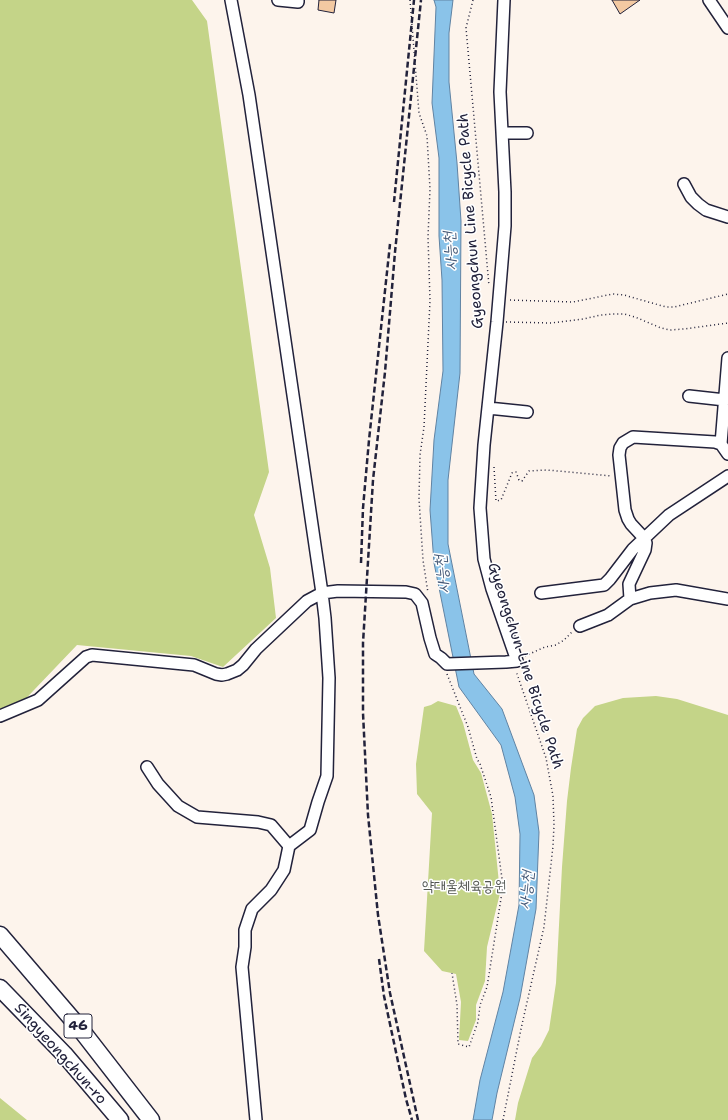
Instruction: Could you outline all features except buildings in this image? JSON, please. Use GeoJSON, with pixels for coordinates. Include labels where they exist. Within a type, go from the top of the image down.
{"type":"FeatureCollection","features":[{"type":"Feature","properties":{"kind":"highway","name":"Singyeongchun-ro"},"geometry":{"type":"LineString","coordinates":[[0,935],[78,1026],[151,1120]]}},
{"type":"Feature","properties":{"kind":"highway","name":"Singyeongchun-ro"},"geometry":{"type":"LineString","coordinates":[[0,988],[64,1054],[120,1120]]}},
{"type":"Feature","properties":{"kind":"street"},"geometry":{"type":"LineString","coordinates":[[278,0],[298,2],[298,0]]}},
{"type":"Feature","properties":{"kind":"street"},"geometry":{"type":"LineString","coordinates":[[0,716],[38,700],[86,657],[92,655],[194,665],[216,674],[227,674],[237,670],[243,665],[256,649],[307,601],[322,593],[338,591],[406,592],[416,594],[422,603],[435,654],[444,661],[512,661],[484,559],[480,508],[482,465],[499,300],[505,208],[500,76],[504,0]]}},
{"type":"Feature","properties":{"kind":"street"},"geometry":{"type":"LineString","coordinates":[[709,0],[728,28]]}},
{"type":"Feature","properties":{"kind":"street"},"geometry":{"type":"LineString","coordinates":[[229,2],[249,95],[322,593],[329,678],[328,776],[318,802],[310,830],[289,846],[284,870],[271,890],[252,909],[246,930],[242,968],[256,1120]]}},
{"type":"Feature","properties":{"kind":"street"},"geometry":{"type":"LineString","coordinates":[[502,133],[527,132]]}},
{"type":"Feature","properties":{"kind":"street"},"geometry":{"type":"LineString","coordinates":[[684,184],[691,197],[706,210],[728,217]]}},
{"type":"Feature","properties":{"kind":"street"},"geometry":{"type":"LineString","coordinates":[[721,444],[728,358]]}},
{"type":"Feature","properties":{"kind":"street"},"geometry":{"type":"LineString","coordinates":[[689,396],[725,400]]}},
{"type":"Feature","properties":{"kind":"street"},"geometry":{"type":"LineString","coordinates":[[488,408],[527,412]]}},
{"type":"Feature","properties":{"kind":"street"},"geometry":{"type":"LineString","coordinates":[[630,599],[629,584],[645,550],[646,543],[644,538],[628,519],[625,510],[619,454],[623,443],[633,437],[708,441],[721,444],[728,454]]}},
{"type":"Feature","properties":{"kind":"street"},"geometry":{"type":"LineString","coordinates":[[541,593],[604,585],[610,580],[633,549],[669,515],[728,476]]}},
{"type":"Feature","properties":{"kind":"street"},"geometry":{"type":"LineString","coordinates":[[580,626],[608,615],[630,599],[650,594],[676,590],[728,599]]}},
{"type":"Feature","properties":{"kind":"street"},"geometry":{"type":"LineString","coordinates":[[147,767],[158,784],[178,806],[197,817],[258,822],[271,825],[289,846]]}},
{"type":"Feature","properties":{"kind":"path"},"geometry":{"type":"LineString","coordinates":[[410,0],[419,113],[427,136],[430,189],[428,238],[430,301],[424,427],[420,455],[419,499],[423,560],[429,598]]}},
{"type":"Feature","properties":{"kind":"path","name":"Gyeongchun Line Bicycle Path"},"geometry":{"type":"LineString","coordinates":[[473,0],[466,28],[489,286]]}},
{"type":"Feature","properties":{"kind":"path"},"geometry":{"type":"LineString","coordinates":[[499,300],[573,302],[614,294],[624,295],[666,307],[674,307],[728,294]]}},
{"type":"Feature","properties":{"kind":"path"},"geometry":{"type":"LineString","coordinates":[[497,322],[551,323],[584,319],[601,315],[624,314],[670,330],[684,330],[728,323]]}},
{"type":"Feature","properties":{"kind":"path"},"geometry":{"type":"LineString","coordinates":[[482,465],[494,466],[496,501],[501,500],[512,473],[516,472],[519,480],[522,482],[529,471],[547,470],[621,477]]}},
{"type":"Feature","properties":{"kind":"path"},"geometry":{"type":"LineString","coordinates":[[512,661],[535,650],[556,645],[580,626]]}},
{"type":"Feature","properties":{"kind":"path"},"geometry":{"type":"LineString","coordinates":[[444,661],[455,697],[468,727],[477,759],[491,797],[503,886],[486,987],[480,1005],[478,1022],[468,1047],[458,1044],[457,1004],[452,973]]}},
{"type":"Feature","properties":{"kind":"path","name":"Gyeongchun Line Bicycle Path"},"geometry":{"type":"LineString","coordinates":[[502,1120],[544,927],[552,860],[554,825],[553,796],[546,758],[512,661]]}},
{"type":"Feature","properties":{"kind":"green space"},"geometry":{"type":"Polygon","coordinates":[[[0,0],[192,0],[207,21],[269,472],[254,515],[270,568],[276,618],[223,667],[191,656],[77,645],[13,712],[0,715],[0,0]]]}},
{"type":"Feature","properties":{"kind":"green space"},"geometry":{"type":"Polygon","coordinates":[[[656,696],[677,699],[728,715],[728,1120],[515,1120],[518,1103],[532,1058],[541,1046],[549,1030],[556,983],[567,801],[577,729],[583,718],[595,706],[623,698],[656,696]]]}},
{"type":"Feature","properties":{"kind":"green space","name":"약대울체육공원"},"geometry":{"type":"Polygon","coordinates":[[[438,701],[456,706],[463,723],[473,760],[481,773],[492,814],[500,893],[487,947],[485,981],[476,1005],[476,1020],[468,1041],[459,1040],[461,1002],[456,974],[442,971],[424,951],[432,813],[417,794],[416,764],[424,707],[438,701]]]}},
{"type":"Feature","properties":{"kind":"green space"},"geometry":{"type":"Polygon","coordinates":[[[0,1098],[27,1120],[0,1120],[0,1098]]]}},
{"type":"Feature","properties":{"kind":"water","name":"사능천"},"geometry":{"type":"Polygon","coordinates":[[[434,0],[453,0],[449,33],[449,82],[461,221],[460,373],[448,480],[448,544],[474,674],[502,709],[534,795],[539,832],[536,909],[520,998],[492,1120],[473,1120],[480,1080],[503,992],[519,905],[520,834],[515,797],[501,745],[459,687],[434,563],[430,510],[434,440],[443,371],[442,280],[439,236],[439,158],[432,103],[436,7],[434,0]]]}},
{"type":"Feature","properties":{"kind":"railway"},"geometry":{"type":"LineString","coordinates":[[394,202],[414,0]]}},
{"type":"Feature","properties":{"kind":"railway"},"geometry":{"type":"LineString","coordinates":[[418,1120],[390,993],[378,915],[368,815],[363,713],[363,643],[373,480],[421,0]]}},
{"type":"Feature","properties":{"kind":"railway"},"geometry":{"type":"LineString","coordinates":[[361,563],[363,508],[369,440],[390,244]]}},
{"type":"Feature","properties":{"kind":"railway"},"geometry":{"type":"LineString","coordinates":[[379,959],[384,996],[406,1099],[412,1120]]}}]}
